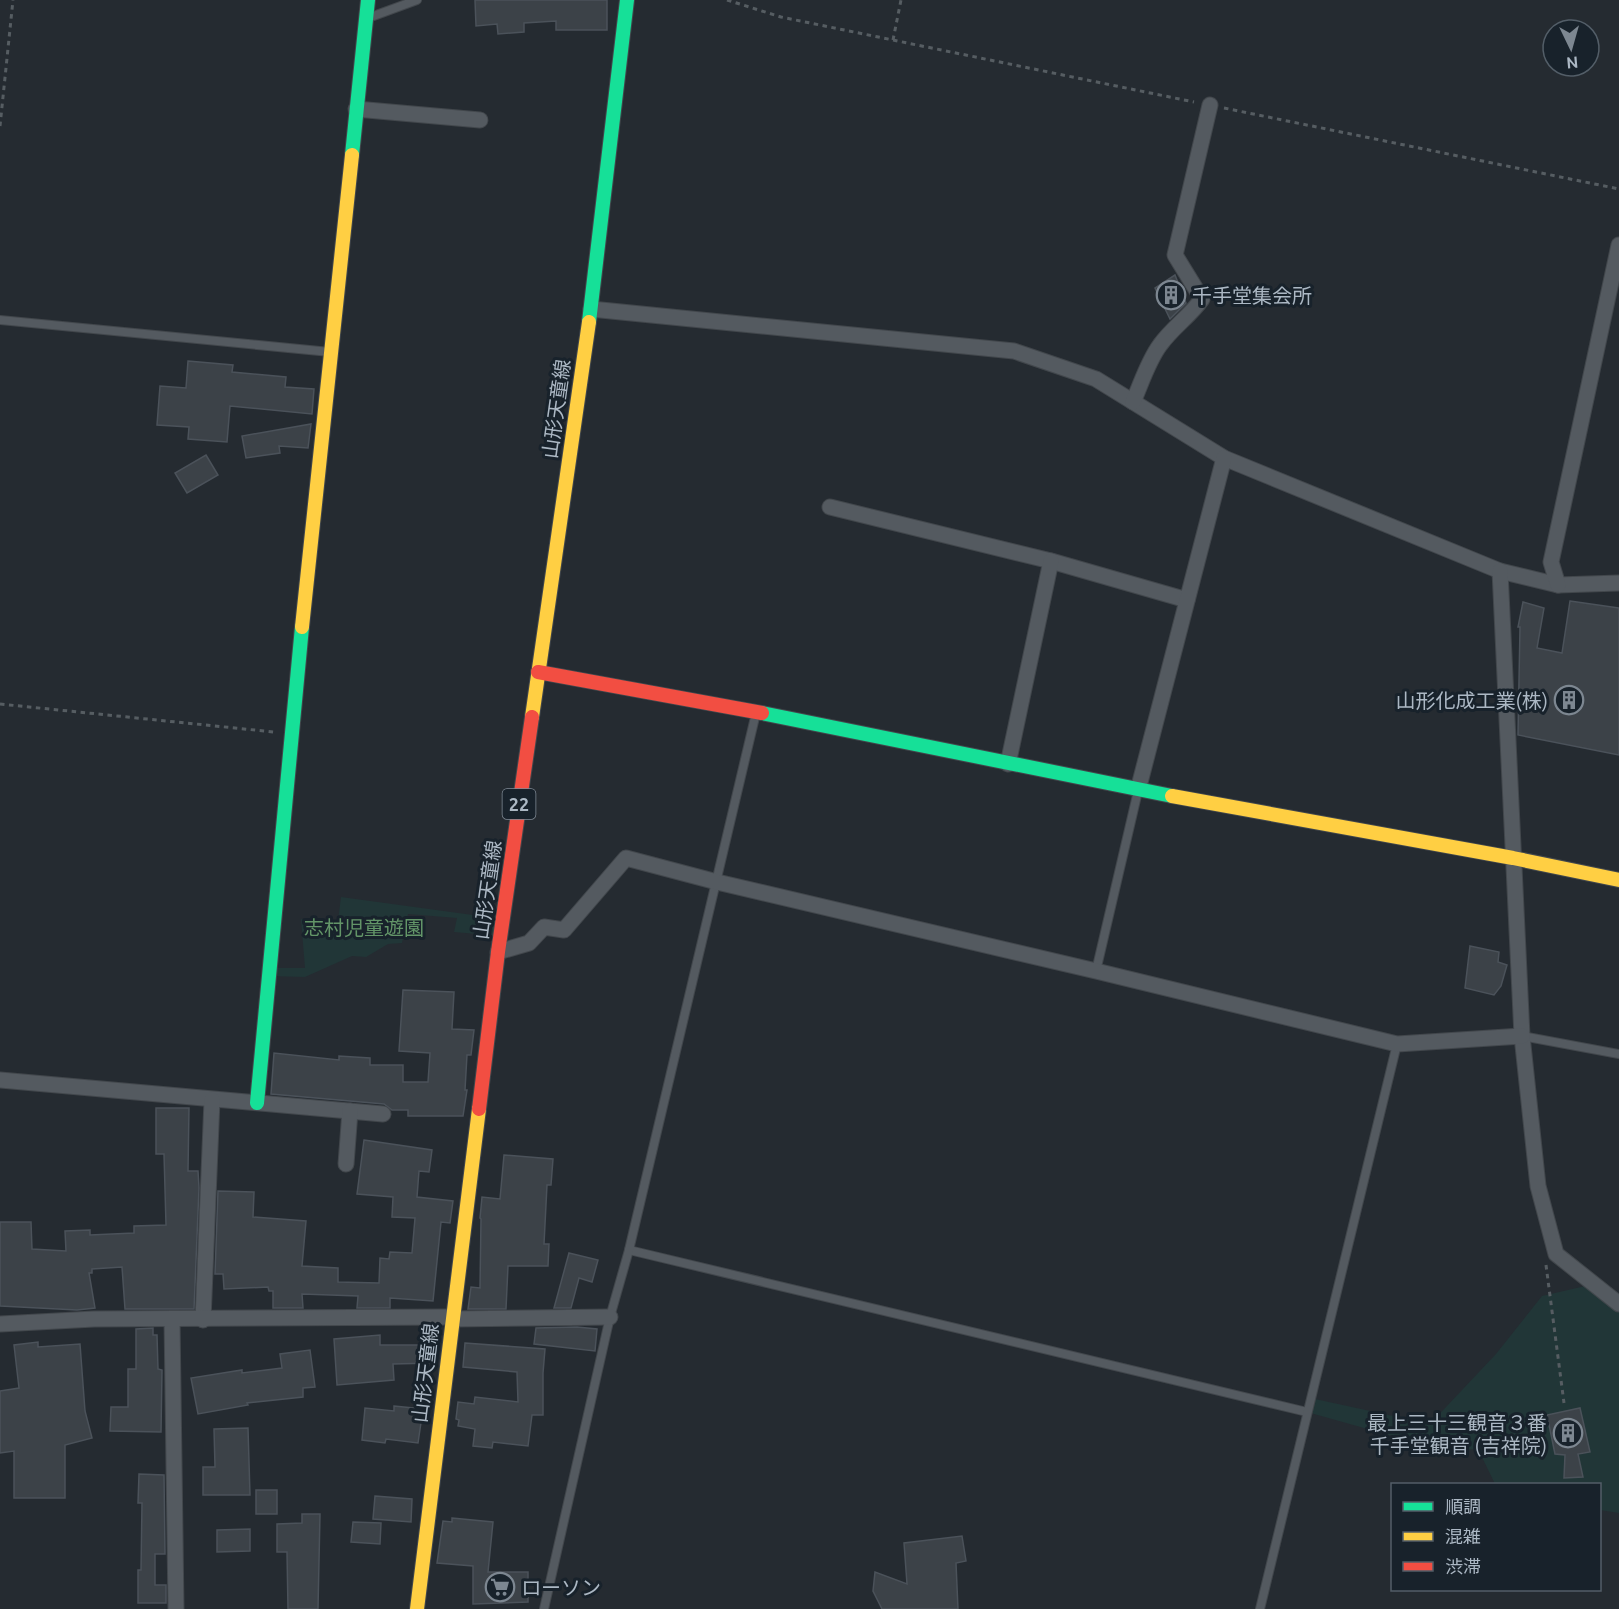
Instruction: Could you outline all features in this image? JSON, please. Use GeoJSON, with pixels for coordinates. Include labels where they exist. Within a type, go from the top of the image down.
{"type":"FeatureCollection","features":[{"type":"Feature","properties":{"kind":"street"},"geometry":{"type":"LineString","coordinates":[[257,1103],[291,734],[368,0]]}},
{"type":"Feature","properties":{"kind":"street","name":"山形天童線"},"geometry":{"type":"LineString","coordinates":[[417,1609],[498,952],[591,309],[627,0]]}},
{"type":"Feature","properties":{"kind":"street"},"geometry":{"type":"LineString","coordinates":[[1133,402],[1158,346],[1180,322],[1193,312],[1202,299],[1175,255],[1210,105]]}},
{"type":"Feature","properties":{"kind":"street"},"geometry":{"type":"LineString","coordinates":[[356,109],[480,120]]}},
{"type":"Feature","properties":{"kind":"street"},"geometry":{"type":"LineString","coordinates":[[1557,585],[1551,562],[1619,245]]}},
{"type":"Feature","properties":{"kind":"street"},"geometry":{"type":"LineString","coordinates":[[591,309],[1014,351],[1096,379],[1224,458],[1500,571],[1557,585],[1619,583]]}},
{"type":"Feature","properties":{"kind":"street"},"geometry":{"type":"LineString","coordinates":[[1138,790],[1224,458]]}},
{"type":"Feature","properties":{"kind":"street"},"geometry":{"type":"LineString","coordinates":[[830,507],[1051,561],[1187,600]]}},
{"type":"Feature","properties":{"kind":"street"},"geometry":{"type":"LineString","coordinates":[[1008,764],[1051,561]]}},
{"type":"Feature","properties":{"kind":"street"},"geometry":{"type":"LineString","coordinates":[[1500,571],[1522,1036],[1538,1186],[1556,1254],[1619,1304]]}},
{"type":"Feature","properties":{"kind":"street"},"geometry":{"type":"LineString","coordinates":[[538,672],[756,712],[1138,790],[1513,858],[1619,880]]}},
{"type":"Feature","properties":{"kind":"street"},"geometry":{"type":"LineString","coordinates":[[498,952],[529,943],[544,927],[564,930],[626,858],[717,882],[1397,1044],[1522,1036]]}},
{"type":"Feature","properties":{"kind":"street"},"geometry":{"type":"LineString","coordinates":[[0,1080],[383,1114]]}},
{"type":"Feature","properties":{"kind":"street"},"geometry":{"type":"LineString","coordinates":[[203,1320],[212,1100]]}},
{"type":"Feature","properties":{"kind":"street"},"geometry":{"type":"LineString","coordinates":[[346,1164],[350,1111]]}},
{"type":"Feature","properties":{"kind":"street"},"geometry":{"type":"LineString","coordinates":[[0,1323],[94,1319],[610,1317]]}},
{"type":"Feature","properties":{"kind":"street"},"geometry":{"type":"LineString","coordinates":[[172,1319],[176,1609]]}},
{"type":"Feature","properties":{"kind":"lane"},"geometry":{"type":"LineString","coordinates":[[366,19],[417,0]]}},
{"type":"Feature","properties":{"kind":"lane"},"geometry":{"type":"LineString","coordinates":[[0,320],[332,352]]}},
{"type":"Feature","properties":{"kind":"lane"},"geometry":{"type":"LineString","coordinates":[[544,1609],[610,1317],[629,1250],[756,712]]}},
{"type":"Feature","properties":{"kind":"lane"},"geometry":{"type":"LineString","coordinates":[[1096,971],[1138,790]]}},
{"type":"Feature","properties":{"kind":"lane"},"geometry":{"type":"LineString","coordinates":[[1522,1036],[1619,1054]]}},
{"type":"Feature","properties":{"kind":"lane"},"geometry":{"type":"LineString","coordinates":[[1260,1609],[1397,1044]]}},
{"type":"Feature","properties":{"kind":"lane"},"geometry":{"type":"LineString","coordinates":[[629,1250],[1307,1412]]}},
{"type":"Feature","properties":{"kind":"path"},"geometry":{"type":"LineString","coordinates":[[0,126],[13,0]]}},
{"type":"Feature","properties":{"kind":"path"},"geometry":{"type":"LineString","coordinates":[[727,0],[781,17],[1619,189]]}},
{"type":"Feature","properties":{"kind":"path"},"geometry":{"type":"LineString","coordinates":[[893,40],[901,0]]}},
{"type":"Feature","properties":{"kind":"path"},"geometry":{"type":"LineString","coordinates":[[0,704],[291,734]]}},
{"type":"Feature","properties":{"kind":"path"},"geometry":{"type":"LineString","coordinates":[[1553,1242],[1544,1254],[1564,1403]]}},
{"type":"Feature","properties":{"kind":"green space","name":"志村児童遊園"},"geometry":{"type":"Polygon","coordinates":[[[341,897],[502,919],[500,936],[454,932],[457,918],[408,914],[402,943],[388,944],[366,957],[352,956],[305,977],[268,976],[269,968],[305,968],[301,919],[338,921],[341,897]]]}},
{"type":"Feature","properties":{"kind":"green space"},"geometry":{"type":"Polygon","coordinates":[[[1594,1284],[1619,1304],[1619,1513],[1601,1510],[1601,1483],[1495,1483],[1478,1449],[1446,1451],[1307,1412],[1315,1399],[1430,1424],[1496,1354],[1542,1296],[1594,1284]]]}},
{"type":"Feature","properties":{"kind":"building"},"geometry":{"type":"Polygon","coordinates":[[[475,0],[607,0],[607,30],[556,30],[556,21],[524,23],[524,32],[498,34],[497,24],[476,26],[475,0]]]}},
{"type":"Feature","properties":{"kind":"building","name":"千手堂集会所"},"geometry":{"type":"Polygon","coordinates":[[[1175,275],[1186,303],[1170,319],[1155,288],[1175,275]]]}},
{"type":"Feature","properties":{"kind":"building"},"geometry":{"type":"Polygon","coordinates":[[[188,361],[233,365],[232,372],[286,377],[285,387],[314,389],[312,414],[230,406],[227,442],[188,439],[189,427],[157,425],[160,386],[186,388],[188,361]]]}},
{"type":"Feature","properties":{"kind":"building"},"geometry":{"type":"Polygon","coordinates":[[[311,424],[308,448],[279,446],[280,453],[246,458],[242,436],[311,424]]]}},
{"type":"Feature","properties":{"kind":"building"},"geometry":{"type":"Polygon","coordinates":[[[206,455],[218,475],[187,493],[175,473],[206,455]]]}},
{"type":"Feature","properties":{"kind":"building","name":"山形化成工業(株)"},"geometry":{"type":"Polygon","coordinates":[[[1570,601],[1619,608],[1619,755],[1518,735],[1520,627],[1518,627],[1523,602],[1544,608],[1537,648],[1562,653],[1570,601]]]}},
{"type":"Feature","properties":{"kind":"building"},"geometry":{"type":"Polygon","coordinates":[[[1470,946],[1499,952],[1498,962],[1507,965],[1501,986],[1494,995],[1465,988],[1470,946]]]}},
{"type":"Feature","properties":{"kind":"building"},"geometry":{"type":"Polygon","coordinates":[[[403,990],[454,992],[452,1029],[474,1030],[471,1055],[467,1055],[465,1090],[467,1090],[463,1116],[408,1116],[408,1110],[392,1110],[384,1104],[271,1094],[274,1053],[339,1060],[339,1056],[370,1058],[370,1065],[403,1065],[403,1082],[428,1082],[430,1053],[399,1051],[403,990]]]}},
{"type":"Feature","properties":{"kind":"building"},"geometry":{"type":"Polygon","coordinates":[[[156,1108],[189,1108],[188,1171],[198,1171],[199,1188],[194,1309],[125,1309],[122,1267],[92,1269],[92,1273],[89,1273],[95,1308],[77,1310],[0,1306],[0,1222],[31,1222],[32,1249],[66,1251],[65,1231],[90,1230],[90,1235],[134,1233],[134,1226],[166,1225],[164,1154],[156,1154],[156,1108]]]}},
{"type":"Feature","properties":{"kind":"building"},"geometry":{"type":"Polygon","coordinates":[[[364,1140],[432,1150],[429,1172],[419,1171],[417,1197],[453,1201],[450,1223],[441,1222],[433,1301],[390,1298],[390,1308],[357,1308],[358,1296],[302,1294],[303,1308],[273,1308],[273,1291],[269,1291],[268,1287],[224,1289],[223,1274],[215,1274],[218,1191],[254,1192],[253,1217],[306,1221],[302,1266],[338,1268],[338,1282],[379,1283],[380,1258],[389,1259],[390,1252],[412,1253],[415,1218],[392,1217],[393,1197],[357,1194],[364,1140]]]}},
{"type":"Feature","properties":{"kind":"building"},"geometry":{"type":"Polygon","coordinates":[[[504,1155],[553,1159],[551,1185],[547,1185],[544,1244],[549,1244],[548,1266],[508,1266],[506,1309],[468,1309],[471,1287],[480,1288],[482,1197],[500,1199],[504,1155]]]}},
{"type":"Feature","properties":{"kind":"building"},"geometry":{"type":"Polygon","coordinates":[[[569,1253],[598,1260],[592,1282],[579,1278],[571,1308],[554,1308],[569,1253]]]}},
{"type":"Feature","properties":{"kind":"building"},"geometry":{"type":"Polygon","coordinates":[[[153,1328],[153,1335],[157,1335],[158,1369],[162,1370],[161,1432],[110,1431],[111,1407],[128,1407],[128,1369],[136,1369],[136,1329],[153,1328]]]}},
{"type":"Feature","properties":{"kind":"building"},"geometry":{"type":"Polygon","coordinates":[[[536,1328],[597,1329],[595,1351],[534,1344],[536,1328]]]}},
{"type":"Feature","properties":{"kind":"building"},"geometry":{"type":"Polygon","coordinates":[[[380,1335],[380,1345],[433,1345],[433,1363],[393,1364],[394,1380],[337,1385],[334,1339],[380,1335]]]}},
{"type":"Feature","properties":{"kind":"building"},"geometry":{"type":"Polygon","coordinates":[[[38,1342],[38,1347],[80,1344],[85,1411],[92,1438],[65,1445],[65,1498],[14,1498],[14,1451],[0,1453],[0,1391],[19,1388],[14,1345],[38,1342]]]}},
{"type":"Feature","properties":{"kind":"building"},"geometry":{"type":"Polygon","coordinates":[[[465,1343],[545,1349],[543,1415],[532,1415],[528,1446],[493,1442],[492,1448],[473,1446],[475,1429],[458,1426],[459,1420],[456,1419],[458,1402],[474,1404],[475,1397],[518,1402],[517,1372],[463,1367],[465,1343]]]}},
{"type":"Feature","properties":{"kind":"building"},"geometry":{"type":"Polygon","coordinates":[[[310,1350],[315,1387],[303,1388],[303,1397],[247,1403],[248,1405],[198,1414],[191,1378],[242,1370],[242,1373],[282,1368],[280,1354],[310,1350]]]}},
{"type":"Feature","properties":{"kind":"building"},"geometry":{"type":"Polygon","coordinates":[[[394,1406],[423,1409],[418,1443],[386,1439],[385,1443],[362,1440],[365,1408],[394,1411],[394,1406]]]}},
{"type":"Feature","properties":{"kind":"building","name":"最上三十三観音３番 千手堂観音 (吉祥院)"},"geometry":{"type":"Polygon","coordinates":[[[1580,1408],[1590,1452],[1578,1454],[1583,1477],[1564,1478],[1565,1455],[1555,1454],[1547,1415],[1580,1408]]]}},
{"type":"Feature","properties":{"kind":"building"},"geometry":{"type":"Polygon","coordinates":[[[248,1428],[250,1495],[203,1495],[203,1467],[215,1467],[214,1429],[248,1428]]]}},
{"type":"Feature","properties":{"kind":"building"},"geometry":{"type":"Polygon","coordinates":[[[139,1474],[164,1475],[165,1554],[155,1554],[155,1585],[166,1585],[166,1603],[138,1603],[142,1503],[138,1503],[139,1474]]]}},
{"type":"Feature","properties":{"kind":"building"},"geometry":{"type":"Polygon","coordinates":[[[256,1490],[277,1490],[277,1514],[256,1514],[256,1490]]]}},
{"type":"Feature","properties":{"kind":"building"},"geometry":{"type":"Polygon","coordinates":[[[375,1496],[412,1499],[411,1522],[373,1519],[375,1496]]]}},
{"type":"Feature","properties":{"kind":"building"},"geometry":{"type":"Polygon","coordinates":[[[302,1514],[320,1514],[318,1609],[288,1609],[287,1552],[277,1552],[277,1524],[302,1523],[302,1514]]]}},
{"type":"Feature","properties":{"kind":"building"},"geometry":{"type":"Polygon","coordinates":[[[452,1518],[493,1522],[488,1572],[528,1572],[528,1602],[473,1604],[473,1566],[437,1563],[443,1521],[452,1522],[452,1518]]]}},
{"type":"Feature","properties":{"kind":"building"},"geometry":{"type":"Polygon","coordinates":[[[353,1522],[381,1523],[380,1544],[351,1542],[353,1522]]]}},
{"type":"Feature","properties":{"kind":"building"},"geometry":{"type":"Polygon","coordinates":[[[250,1529],[250,1551],[217,1552],[217,1530],[250,1529]]]}},
{"type":"Feature","properties":{"kind":"building"},"geometry":{"type":"Polygon","coordinates":[[[962,1536],[966,1561],[956,1563],[958,1609],[882,1609],[873,1591],[875,1572],[907,1584],[904,1543],[962,1536]]]}},
{"type":"Feature","properties":{"kind":"traffic: fast"},"geometry":{"type":"LineString","coordinates":[[352,155],[368,0]]}},
{"type":"Feature","properties":{"kind":"traffic: fast"},"geometry":{"type":"LineString","coordinates":[[589,322],[627,0]]}},
{"type":"Feature","properties":{"kind":"traffic: fast"},"geometry":{"type":"LineString","coordinates":[[257,1103],[302,627]]}},
{"type":"Feature","properties":{"kind":"traffic: fast"},"geometry":{"type":"LineString","coordinates":[[762,713],[1172,796]]}},
{"type":"Feature","properties":{"kind":"traffic: slow"},"geometry":{"type":"LineString","coordinates":[[302,627],[352,155]]}},
{"type":"Feature","properties":{"kind":"traffic: slow"},"geometry":{"type":"LineString","coordinates":[[532,717],[589,322]]}},
{"type":"Feature","properties":{"kind":"traffic: slow"},"geometry":{"type":"LineString","coordinates":[[1172,796],[1513,858],[1619,880]]}},
{"type":"Feature","properties":{"kind":"traffic: slow"},"geometry":{"type":"LineString","coordinates":[[417,1609],[479,1109]]}},
{"type":"Feature","properties":{"kind":"traffic: jam"},"geometry":{"type":"LineString","coordinates":[[538,672],[762,713]]}},
{"type":"Feature","properties":{"kind":"traffic: jam"},"geometry":{"type":"LineString","coordinates":[[479,1109],[498,952],[532,717]]}},
{"type":"Feature","properties":{"kind":"place","name":"千手堂集会所"},"geometry":{"type":"Point","coordinates":[1171,295]}},
{"type":"Feature","properties":{"kind":"place","name":"山形化成工業(株)"},"geometry":{"type":"Point","coordinates":[1569,700]}},
{"type":"Feature","properties":{"kind":"place","name":"最上三十三観音３番 千手堂観音 (吉祥院)"},"geometry":{"type":"Point","coordinates":[1568,1433]}},
{"type":"Feature","properties":{"kind":"place","name":"ローソン"},"geometry":{"type":"Point","coordinates":[500,1587]}}]}
